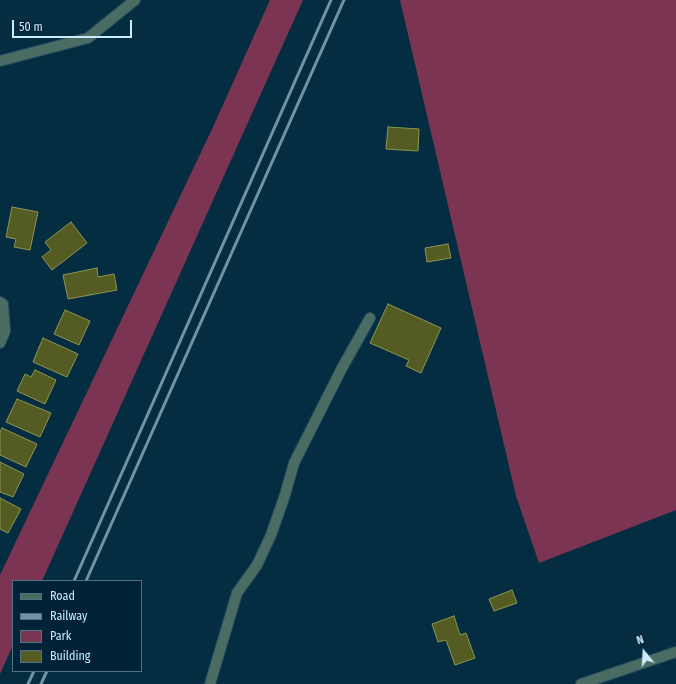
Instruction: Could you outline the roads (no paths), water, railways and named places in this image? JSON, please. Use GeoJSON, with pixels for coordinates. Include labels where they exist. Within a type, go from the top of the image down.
{"type":"FeatureCollection","features":[{"type":"Feature","properties":{"kind":"street"},"geometry":{"type":"LineString","coordinates":[[0,61],[88,38],[135,0]]}},
{"type":"Feature","properties":{"kind":"street"},"geometry":{"type":"LineString","coordinates":[[0,343],[5,331],[1,303]]}},
{"type":"Feature","properties":{"kind":"street"},"geometry":{"type":"LineString","coordinates":[[210,684],[237,593],[257,565],[271,535],[294,463],[342,368],[370,318]]}},
{"type":"Feature","properties":{"kind":"street"},"geometry":{"type":"LineString","coordinates":[[581,684],[676,652]]}},
{"type":"Feature","properties":{"kind":"railway"},"geometry":{"type":"LineString","coordinates":[[74,580],[331,0]]}},
{"type":"Feature","properties":{"kind":"railway"},"geometry":{"type":"LineString","coordinates":[[86,580],[344,0]]}},
{"type":"Feature","properties":{"kind":"railway"},"geometry":{"type":"LineString","coordinates":[[28,684],[34,672]]}},
{"type":"Feature","properties":{"kind":"railway"},"geometry":{"type":"LineString","coordinates":[[41,684],[47,672]]}}]}
